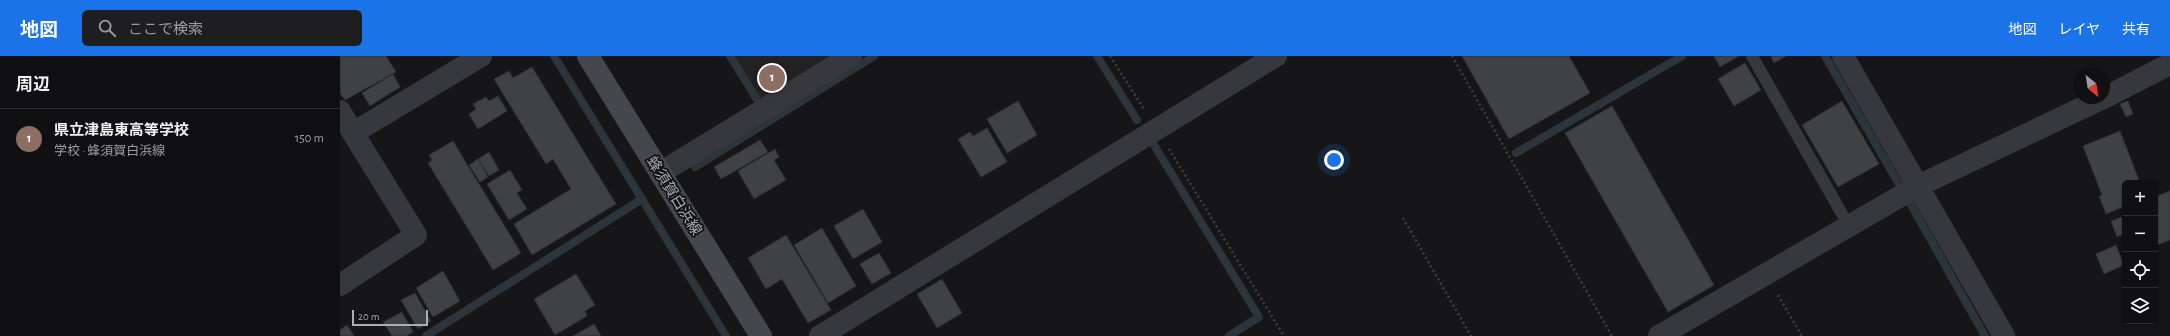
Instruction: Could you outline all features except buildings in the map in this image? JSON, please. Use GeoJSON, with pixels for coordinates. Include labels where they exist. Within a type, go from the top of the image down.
{"type":"FeatureCollection","features":[{"type":"Feature","properties":{"kind":"main road","name":"蜂須賀白浜線"},"geometry":{"type":"LineString","coordinates":[[588,56],[761,336]]}},
{"type":"Feature","properties":{"kind":"street"},"geometry":{"type":"LineString","coordinates":[[353,133],[481,56]]}},
{"type":"Feature","properties":{"kind":"street"},"geometry":{"type":"LineString","coordinates":[[660,174],[852,56]]}},
{"type":"Feature","properties":{"kind":"street"},"geometry":{"type":"LineString","coordinates":[[820,336],[1156,128],[1276,56]]}},
{"type":"Feature","properties":{"kind":"street"},"geometry":{"type":"LineString","coordinates":[[1843,56],[2004,336]]}},
{"type":"Feature","properties":{"kind":"street"},"geometry":{"type":"LineString","coordinates":[[2110,95],[2170,64]]}},
{"type":"Feature","properties":{"kind":"street"},"geometry":{"type":"LineString","coordinates":[[1659,336],[1918,186],[2091,104]]}},
{"type":"Feature","properties":{"kind":"street"},"geometry":{"type":"LineString","coordinates":[[340,111],[416,235],[340,285]]}},
{"type":"Feature","properties":{"kind":"lane"},"geometry":{"type":"LineString","coordinates":[[1752,56],[1849,226]]}},
{"type":"Feature","properties":{"kind":"path"},"geometry":{"type":"LineString","coordinates":[[1110,56],[1284,336]]}},
{"type":"Feature","properties":{"kind":"path"},"geometry":{"type":"LineString","coordinates":[[1452,56],[1612,336]]}},
{"type":"Feature","properties":{"kind":"path"},"geometry":{"type":"LineString","coordinates":[[1403,218],[1471,336]]}},
{"type":"Feature","properties":{"kind":"path"},"geometry":{"type":"LineString","coordinates":[[1766,274],[1802,336]]}},
{"type":"Feature","properties":{"kind":"shaded area"},"geometry":{"type":"Polygon","coordinates":[[[734,56],[832,56],[761,100],[734,56]]]}},
{"type":"Feature","properties":{"kind":"waterway"},"geometry":{"type":"LineString","coordinates":[[554,56],[726,336]]}},
{"type":"Feature","properties":{"kind":"waterway"},"geometry":{"type":"LineString","coordinates":[[730,56],[759,103]]}},
{"type":"Feature","properties":{"kind":"waterway"},"geometry":{"type":"LineString","coordinates":[[695,167],[874,56]]}},
{"type":"Feature","properties":{"kind":"waterway"},"geometry":{"type":"LineString","coordinates":[[1097,56],[1137,120]]}},
{"type":"Feature","properties":{"kind":"waterway"},"geometry":{"type":"LineString","coordinates":[[1516,153],[1682,56]]}},
{"type":"Feature","properties":{"kind":"waterway"},"geometry":{"type":"LineString","coordinates":[[1825,56],[1900,186]]}},
{"type":"Feature","properties":{"kind":"waterway"},"geometry":{"type":"LineString","coordinates":[[1154,145],[1259,317],[1229,336]]}},
{"type":"Feature","properties":{"kind":"waterway"},"geometry":{"type":"LineString","coordinates":[[426,336],[642,199]]}},
{"type":"Feature","properties":{"kind":"waterway"},"geometry":{"type":"LineString","coordinates":[[1910,203],[1985,336]]}},
{"type":"Feature","properties":{"kind":"place","name":"県立津島東高等学校"},"geometry":{"type":"Point","coordinates":[772,78]}}]}
